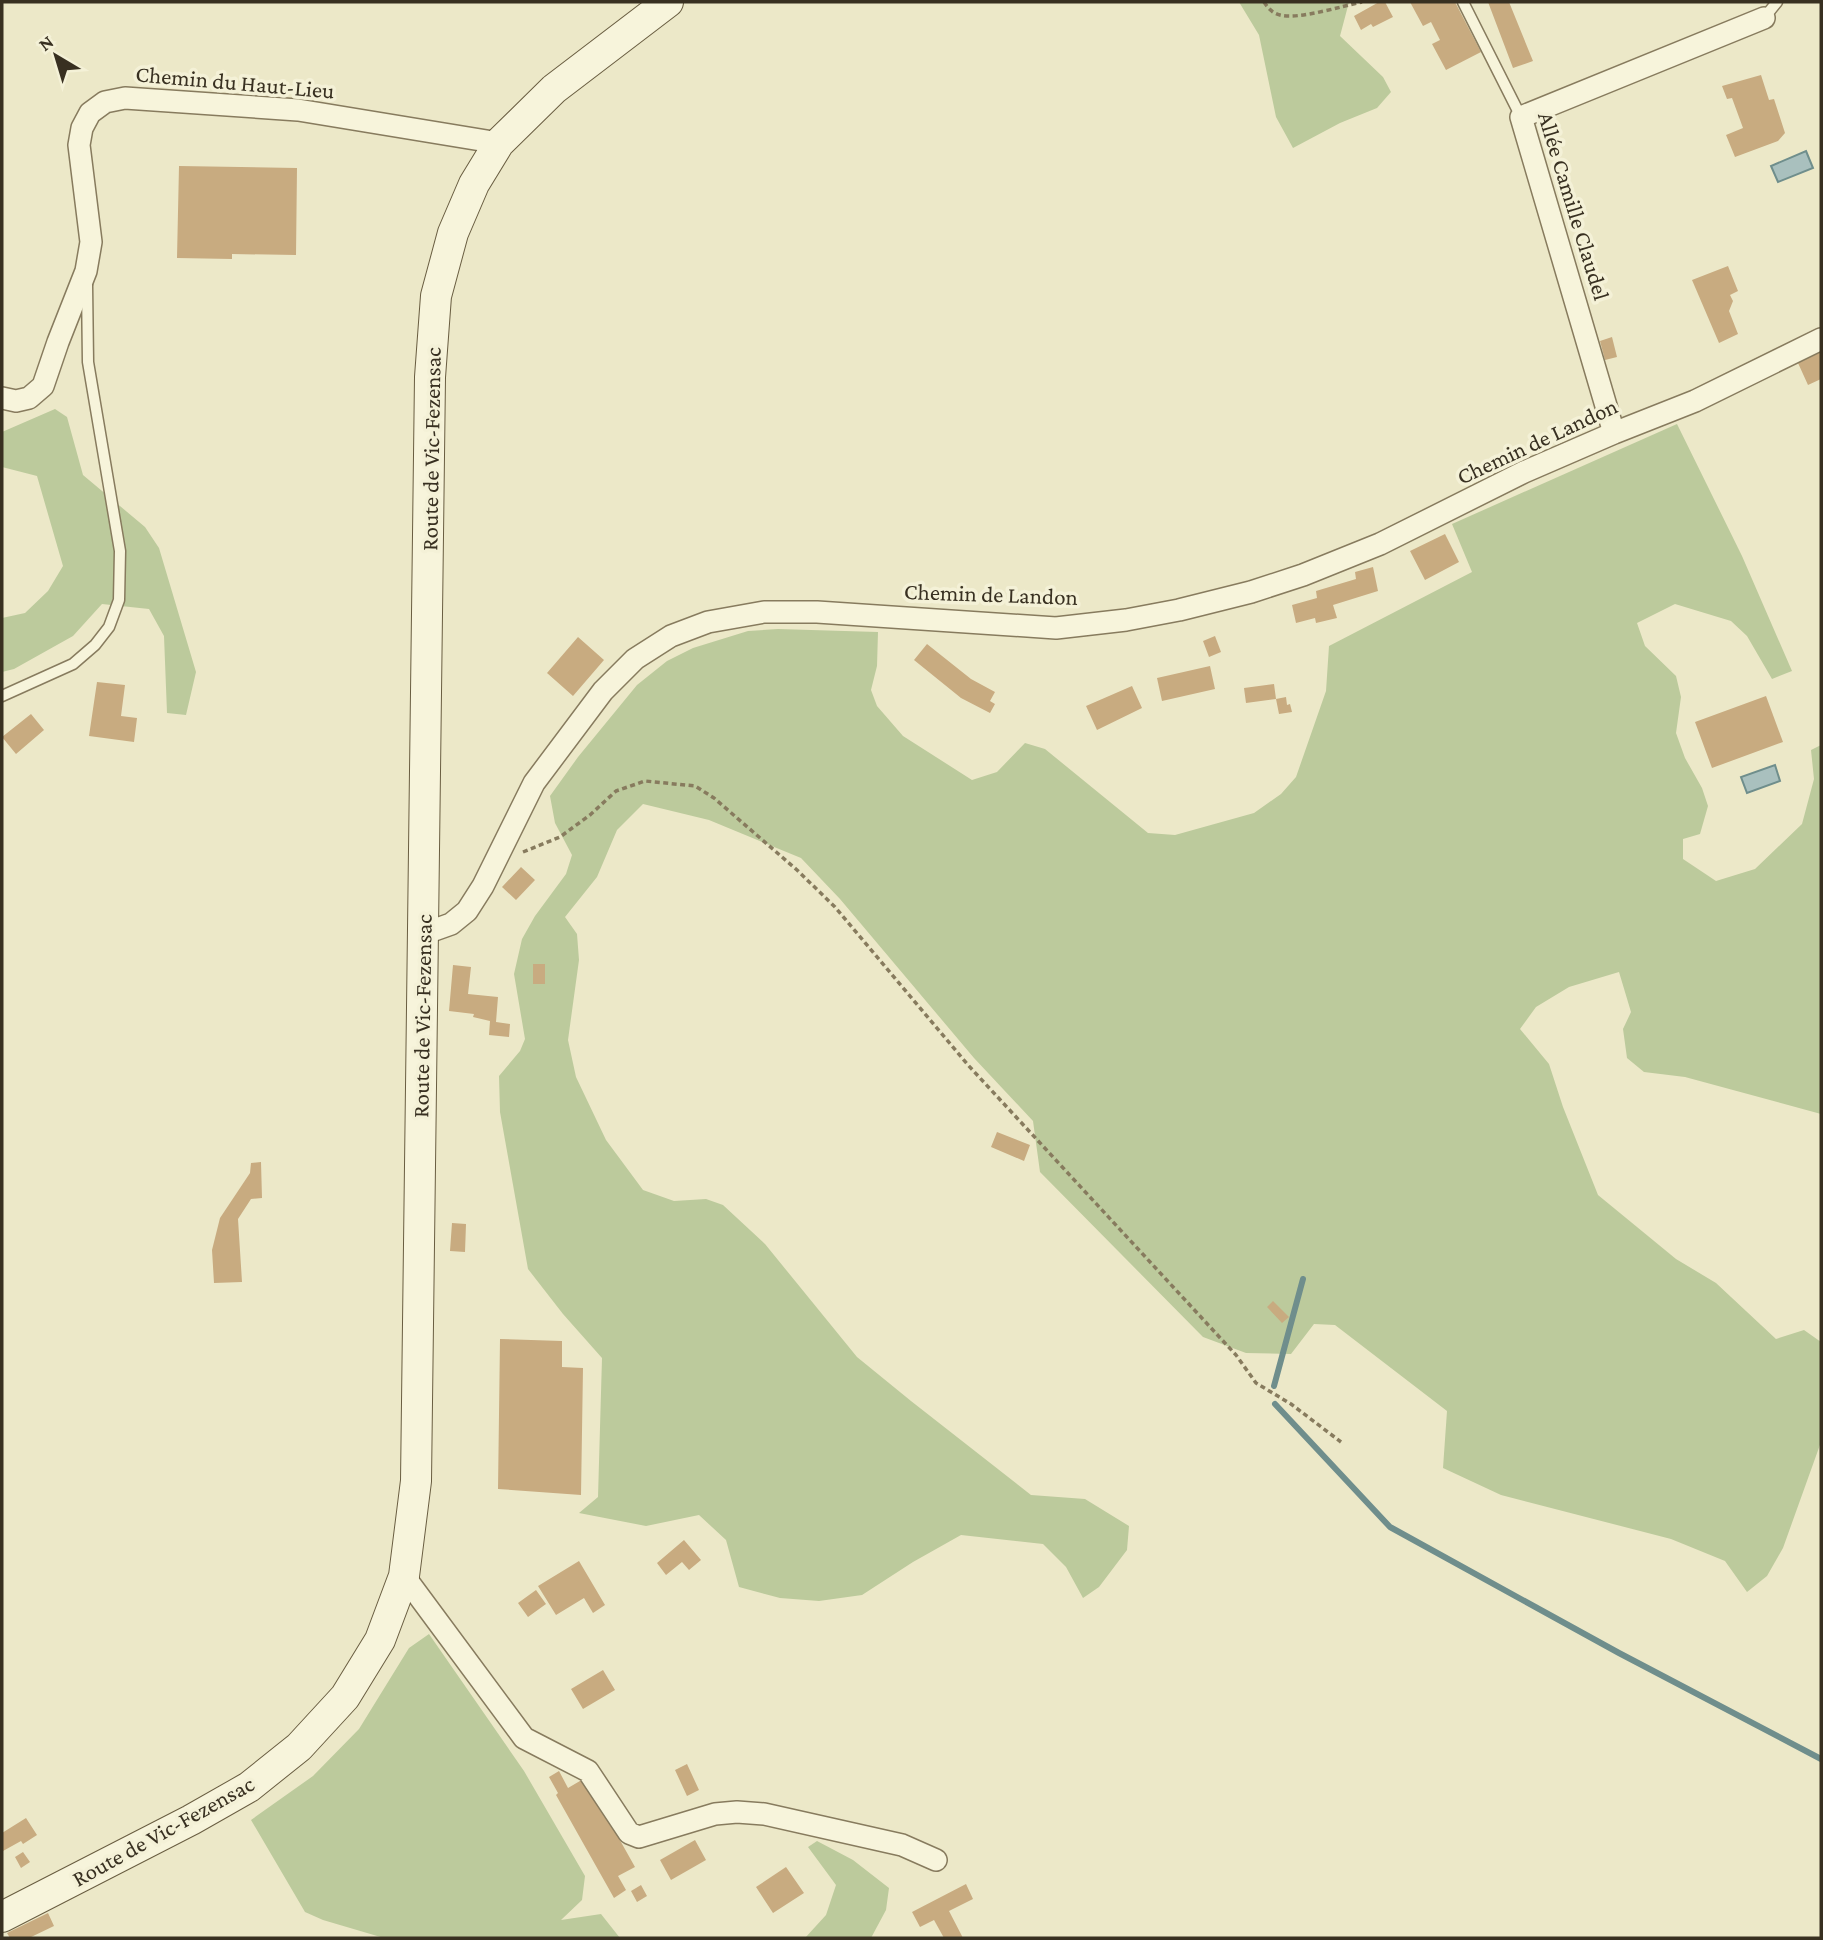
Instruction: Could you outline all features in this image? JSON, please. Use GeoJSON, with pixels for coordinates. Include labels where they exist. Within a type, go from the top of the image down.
{"type":"FeatureCollection","features":[{"type":"Feature","properties":{"kind":"main road","name":"Route de Vic-Fezensac"},"geometry":{"type":"LineString","coordinates":[[2,1917],[191,1820],[249,1787],[299,1747],[345,1697],[380,1640],[404,1576],[416,1481],[430,377],[436,296],[453,233],[474,184],[499,143],[554,89],[668,2]]}},
{"type":"Feature","properties":{"kind":"street"},"geometry":{"type":"LineString","coordinates":[[1521,117],[1770,10]]}},
{"type":"Feature","properties":{"kind":"street","name":"Chemin du Haut-Lieu"},"geometry":{"type":"LineString","coordinates":[[2,398],[16,401],[29,398],[43,386],[86,271],[91,242],[79,145],[82,128],[90,113],[105,102],[125,98],[298,110],[499,143]]}},
{"type":"Feature","properties":{"kind":"street","name":"Allée Camille Claudel"},"geometry":{"type":"LineString","coordinates":[[1521,117],[1614,433]]}},
{"type":"Feature","properties":{"kind":"street","name":"Chemin de Landon"},"geometry":{"type":"LineString","coordinates":[[423,934],[451,924],[467,911],[483,886],[534,783],[603,691],[635,659],[671,636],[708,622],[764,612],[817,612],[1056,628],[1126,620],[1179,610],[1264,588],[1367,549],[1524,472],[1695,401],[1821,339]]}},
{"type":"Feature","properties":{"kind":"street"},"geometry":{"type":"LineString","coordinates":[[404,1576],[524,1738],[588,1770],[629,1833],[639,1837],[715,1814],[764,1814],[902,1845],[936,1860]]}},
{"type":"Feature","properties":{"kind":"lane","name":"Allée Camille Claudel"},"geometry":{"type":"LineString","coordinates":[[1463,2],[1521,117]]}},
{"type":"Feature","properties":{"kind":"lane"},"geometry":{"type":"LineString","coordinates":[[2,696],[72,664],[95,645],[108,627],[119,600],[120,551],[88,362],[86,271]]}},
{"type":"Feature","properties":{"kind":"path"},"geometry":{"type":"LineString","coordinates":[[1264,2],[1268,9],[1279,15],[1294,16],[1362,2]]}},
{"type":"Feature","properties":{"kind":"path"},"geometry":{"type":"LineString","coordinates":[[522,853],[560,837],[616,791],[645,781],[695,786],[715,798],[835,907],[968,1065],[1236,1355],[1256,1383],[1291,1404],[1341,1442]]}},
{"type":"Feature","properties":{"kind":"green space"},"geometry":{"type":"Polygon","coordinates":[[[1239,2],[1349,2],[1340,36],[1383,77],[1391,92],[1377,108],[1340,123],[1293,148],[1276,117],[1259,35],[1239,2]]]}},
{"type":"Feature","properties":{"kind":"green space"},"geometry":{"type":"Polygon","coordinates":[[[55,409],[67,417],[83,475],[145,527],[159,548],[196,672],[186,715],[167,713],[164,636],[149,609],[102,604],[73,636],[14,669],[2,672],[2,618],[25,613],[48,591],[63,566],[37,476],[2,467],[2,432],[55,409]]]}},
{"type":"Feature","properties":{"kind":"green space"},"geometry":{"type":"Polygon","coordinates":[[[1677,424],[1742,556],[1792,671],[1772,679],[1747,636],[1731,621],[1675,604],[1637,623],[1645,646],[1676,676],[1681,697],[1676,733],[1708,806],[1700,834],[1683,839],[1683,859],[1716,881],[1755,869],[1802,824],[1814,779],[1811,750],[1821,745],[1821,1114],[1685,1077],[1644,1072],[1627,1058],[1623,1029],[1631,1012],[1619,972],[1569,987],[1536,1007],[1520,1029],[1549,1064],[1598,1195],[1676,1259],[1716,1283],[1776,1339],[1804,1330],[1821,1342],[1821,1442],[1783,1548],[1767,1576],[1747,1592],[1725,1561],[1671,1539],[1501,1495],[1443,1468],[1447,1411],[1335,1325],[1314,1324],[1291,1354],[1246,1353],[1203,1337],[1040,1172],[1033,1121],[974,1058],[840,899],[801,858],[709,820],[643,804],[617,830],[597,877],[565,917],[577,934],[579,960],[568,1040],[576,1077],[606,1140],[643,1190],[674,1201],[706,1199],[723,1205],[765,1244],[857,1357],[1031,1495],[1085,1499],[1129,1526],[1127,1550],[1099,1587],[1083,1598],[1066,1567],[1043,1544],[961,1535],[862,1595],[819,1601],[780,1598],[739,1587],[726,1540],[699,1515],[646,1526],[579,1513],[598,1497],[602,1358],[528,1269],[500,1112],[499,1076],[520,1051],[525,1039],[514,974],[522,939],[535,916],[566,874],[572,855],[555,823],[550,796],[637,685],[667,661],[693,648],[748,631],[778,629],[878,632],[877,666],[871,690],[877,706],[903,736],[972,780],[997,772],[1025,743],[1045,749],[1148,833],[1175,835],[1254,813],[1281,794],[1296,777],[1326,691],[1329,646],[1472,572],[1452,524],[1677,424]]]}},
{"type":"Feature","properties":{"kind":"green space"},"geometry":{"type":"Polygon","coordinates":[[[429,1634],[524,1771],[585,1876],[582,1900],[561,1920],[601,1914],[620,1938],[384,1938],[305,1912],[251,1820],[313,1776],[359,1729],[409,1648],[429,1634]]]}},
{"type":"Feature","properties":{"kind":"green space"},"geometry":{"type":"Polygon","coordinates":[[[817,1841],[853,1860],[889,1888],[886,1910],[871,1938],[805,1938],[826,1915],[836,1885],[808,1847],[817,1841]]]}},
{"type":"Feature","properties":{"kind":"water"},"geometry":{"type":"Polygon","coordinates":[[[1806,151],[1813,168],[1778,182],[1771,166],[1806,151]]]}},
{"type":"Feature","properties":{"kind":"water"},"geometry":{"type":"Polygon","coordinates":[[[1775,765],[1780,781],[1747,793],[1741,777],[1775,765]]]}},
{"type":"Feature","properties":{"kind":"building"},"geometry":{"type":"Polygon","coordinates":[[[1379,2],[1385,2],[1393,17],[1361,30],[1354,16],[1379,2]]]}},
{"type":"Feature","properties":{"kind":"building"},"geometry":{"type":"Polygon","coordinates":[[[1410,2],[1455,2],[1481,52],[1446,70],[1432,44],[1440,40],[1431,22],[1423,26],[1410,2]]]}},
{"type":"Feature","properties":{"kind":"building"},"geometry":{"type":"Polygon","coordinates":[[[1488,2],[1509,2],[1533,61],[1513,68],[1488,2]]]}},
{"type":"Feature","properties":{"kind":"building"},"geometry":{"type":"Polygon","coordinates":[[[1761,75],[1769,100],[1774,99],[1785,133],[1778,141],[1735,157],[1726,135],[1743,128],[1732,98],[1727,99],[1722,86],[1761,75]]]}},
{"type":"Feature","properties":{"kind":"building"},"geometry":{"type":"Polygon","coordinates":[[[179,166],[297,168],[296,255],[232,254],[232,259],[177,258],[179,166]]]}},
{"type":"Feature","properties":{"kind":"building"},"geometry":{"type":"Polygon","coordinates":[[[1728,266],[1738,291],[1730,295],[1733,301],[1729,311],[1738,334],[1719,343],[1692,280],[1728,266]]]}},
{"type":"Feature","properties":{"kind":"building"},"geometry":{"type":"Polygon","coordinates":[[[1612,337],[1617,357],[1605,360],[1600,341],[1612,337]]]}},
{"type":"Feature","properties":{"kind":"building"},"geometry":{"type":"Polygon","coordinates":[[[1821,352],[1821,379],[1808,385],[1798,363],[1821,352]]]}},
{"type":"Feature","properties":{"kind":"building"},"geometry":{"type":"Polygon","coordinates":[[[1445,534],[1459,562],[1425,580],[1410,551],[1445,534]]]}},
{"type":"Feature","properties":{"kind":"building"},"geometry":{"type":"Polygon","coordinates":[[[1373,567],[1378,591],[1333,605],[1337,618],[1316,623],[1315,618],[1296,623],[1292,605],[1317,598],[1316,591],[1356,579],[1355,572],[1373,567]]]}},
{"type":"Feature","properties":{"kind":"building"},"geometry":{"type":"Polygon","coordinates":[[[1215,636],[1221,652],[1209,657],[1203,641],[1215,636]]]}},
{"type":"Feature","properties":{"kind":"building"},"geometry":{"type":"Polygon","coordinates":[[[578,637],[604,660],[573,696],[547,673],[578,637]]]}},
{"type":"Feature","properties":{"kind":"building"},"geometry":{"type":"Polygon","coordinates":[[[927,644],[971,679],[995,692],[990,701],[995,704],[990,713],[961,698],[914,660],[927,644]]]}},
{"type":"Feature","properties":{"kind":"building"},"geometry":{"type":"Polygon","coordinates":[[[1210,666],[1215,689],[1162,701],[1157,678],[1210,666]]]}},
{"type":"Feature","properties":{"kind":"building"},"geometry":{"type":"Polygon","coordinates":[[[97,682],[125,685],[121,716],[137,718],[134,742],[89,736],[97,682]]]}},
{"type":"Feature","properties":{"kind":"building"},"geometry":{"type":"Polygon","coordinates":[[[1274,684],[1276,699],[1246,703],[1244,688],[1274,684]]]}},
{"type":"Feature","properties":{"kind":"building"},"geometry":{"type":"Polygon","coordinates":[[[1132,686],[1142,708],[1097,730],[1086,706],[1132,686]]]}},
{"type":"Feature","properties":{"kind":"building"},"geometry":{"type":"Polygon","coordinates":[[[1766,696],[1783,742],[1712,768],[1695,722],[1766,696]]]}},
{"type":"Feature","properties":{"kind":"building"},"geometry":{"type":"Polygon","coordinates":[[[1286,697],[1292,712],[1279,714],[1276,699],[1286,697]]]}},
{"type":"Feature","properties":{"kind":"building"},"geometry":{"type":"Polygon","coordinates":[[[31,714],[44,730],[16,754],[2,737],[31,714]]]}},
{"type":"Feature","properties":{"kind":"building"},"geometry":{"type":"Polygon","coordinates":[[[521,867],[535,880],[516,900],[502,887],[521,867]]]}},
{"type":"Feature","properties":{"kind":"building"},"geometry":{"type":"Polygon","coordinates":[[[533,964],[545,964],[545,984],[533,984],[533,964]]]}},
{"type":"Feature","properties":{"kind":"building"},"geometry":{"type":"Polygon","coordinates":[[[453,965],[471,967],[468,994],[498,997],[496,1022],[510,1024],[509,1037],[489,1035],[490,1021],[473,1017],[474,1014],[449,1011],[453,965]]]}},
{"type":"Feature","properties":{"kind":"building"},"geometry":{"type":"Polygon","coordinates":[[[997,1132],[1030,1145],[1024,1161],[991,1147],[997,1132]]]}},
{"type":"Feature","properties":{"kind":"building"},"geometry":{"type":"Polygon","coordinates":[[[261,1162],[262,1198],[251,1199],[238,1219],[242,1282],[214,1283],[212,1250],[220,1218],[250,1173],[251,1163],[261,1162]]]}},
{"type":"Feature","properties":{"kind":"building"},"geometry":{"type":"Polygon","coordinates":[[[452,1223],[466,1224],[465,1252],[450,1251],[452,1223]]]}},
{"type":"Feature","properties":{"kind":"building"},"geometry":{"type":"Polygon","coordinates":[[[1273,1301],[1289,1317],[1282,1323],[1267,1307],[1273,1301]]]}},
{"type":"Feature","properties":{"kind":"building"},"geometry":{"type":"Polygon","coordinates":[[[500,1339],[562,1341],[562,1367],[583,1368],[581,1495],[498,1489],[500,1339]]]}},
{"type":"Feature","properties":{"kind":"building"},"geometry":{"type":"Polygon","coordinates":[[[684,1540],[701,1560],[689,1570],[682,1562],[666,1575],[657,1563],[684,1540]]]}},
{"type":"Feature","properties":{"kind":"building"},"geometry":{"type":"Polygon","coordinates":[[[579,1561],[605,1605],[593,1613],[584,1598],[556,1615],[538,1586],[579,1561]]]}},
{"type":"Feature","properties":{"kind":"building"},"geometry":{"type":"Polygon","coordinates":[[[536,1590],[546,1604],[528,1617],[518,1603],[536,1590]]]}},
{"type":"Feature","properties":{"kind":"building"},"geometry":{"type":"Polygon","coordinates":[[[603,1670],[615,1690],[583,1709],[571,1689],[603,1670]]]}},
{"type":"Feature","properties":{"kind":"building"},"geometry":{"type":"Polygon","coordinates":[[[687,1764],[699,1790],[687,1796],[675,1770],[687,1764]]]}},
{"type":"Feature","properties":{"kind":"building"},"geometry":{"type":"Polygon","coordinates":[[[559,1771],[568,1788],[585,1778],[635,1867],[618,1876],[626,1890],[614,1898],[556,1795],[558,1793],[549,1777],[559,1771]]]}},
{"type":"Feature","properties":{"kind":"building"},"geometry":{"type":"Polygon","coordinates":[[[26,1818],[37,1835],[23,1844],[21,1841],[3,1851],[2,1833],[26,1818]]]}},
{"type":"Feature","properties":{"kind":"building"},"geometry":{"type":"Polygon","coordinates":[[[695,1840],[706,1860],[671,1880],[660,1860],[695,1840]]]}},
{"type":"Feature","properties":{"kind":"building"},"geometry":{"type":"Polygon","coordinates":[[[23,1852],[30,1862],[21,1868],[15,1857],[23,1852]]]}},
{"type":"Feature","properties":{"kind":"building"},"geometry":{"type":"Polygon","coordinates":[[[786,1867],[804,1893],[773,1913],[756,1887],[786,1867]]]}},
{"type":"Feature","properties":{"kind":"building"},"geometry":{"type":"Polygon","coordinates":[[[966,1884],[973,1899],[949,1911],[963,1938],[944,1938],[934,1920],[920,1927],[912,1912],[966,1884]]]}},
{"type":"Feature","properties":{"kind":"building"},"geometry":{"type":"Polygon","coordinates":[[[641,1885],[647,1896],[637,1902],[631,1891],[641,1885]]]}},
{"type":"Feature","properties":{"kind":"building"},"geometry":{"type":"Polygon","coordinates":[[[48,1913],[54,1926],[29,1938],[10,1938],[7,1933],[48,1913]]]}},
{"type":"Feature","properties":{"kind":"waterway"},"geometry":{"type":"LineString","coordinates":[[1274,1386],[1303,1279]]}},
{"type":"Feature","properties":{"kind":"waterway"},"geometry":{"type":"LineString","coordinates":[[1275,1404],[1390,1527],[1619,1653],[1821,1759]]}}]}
